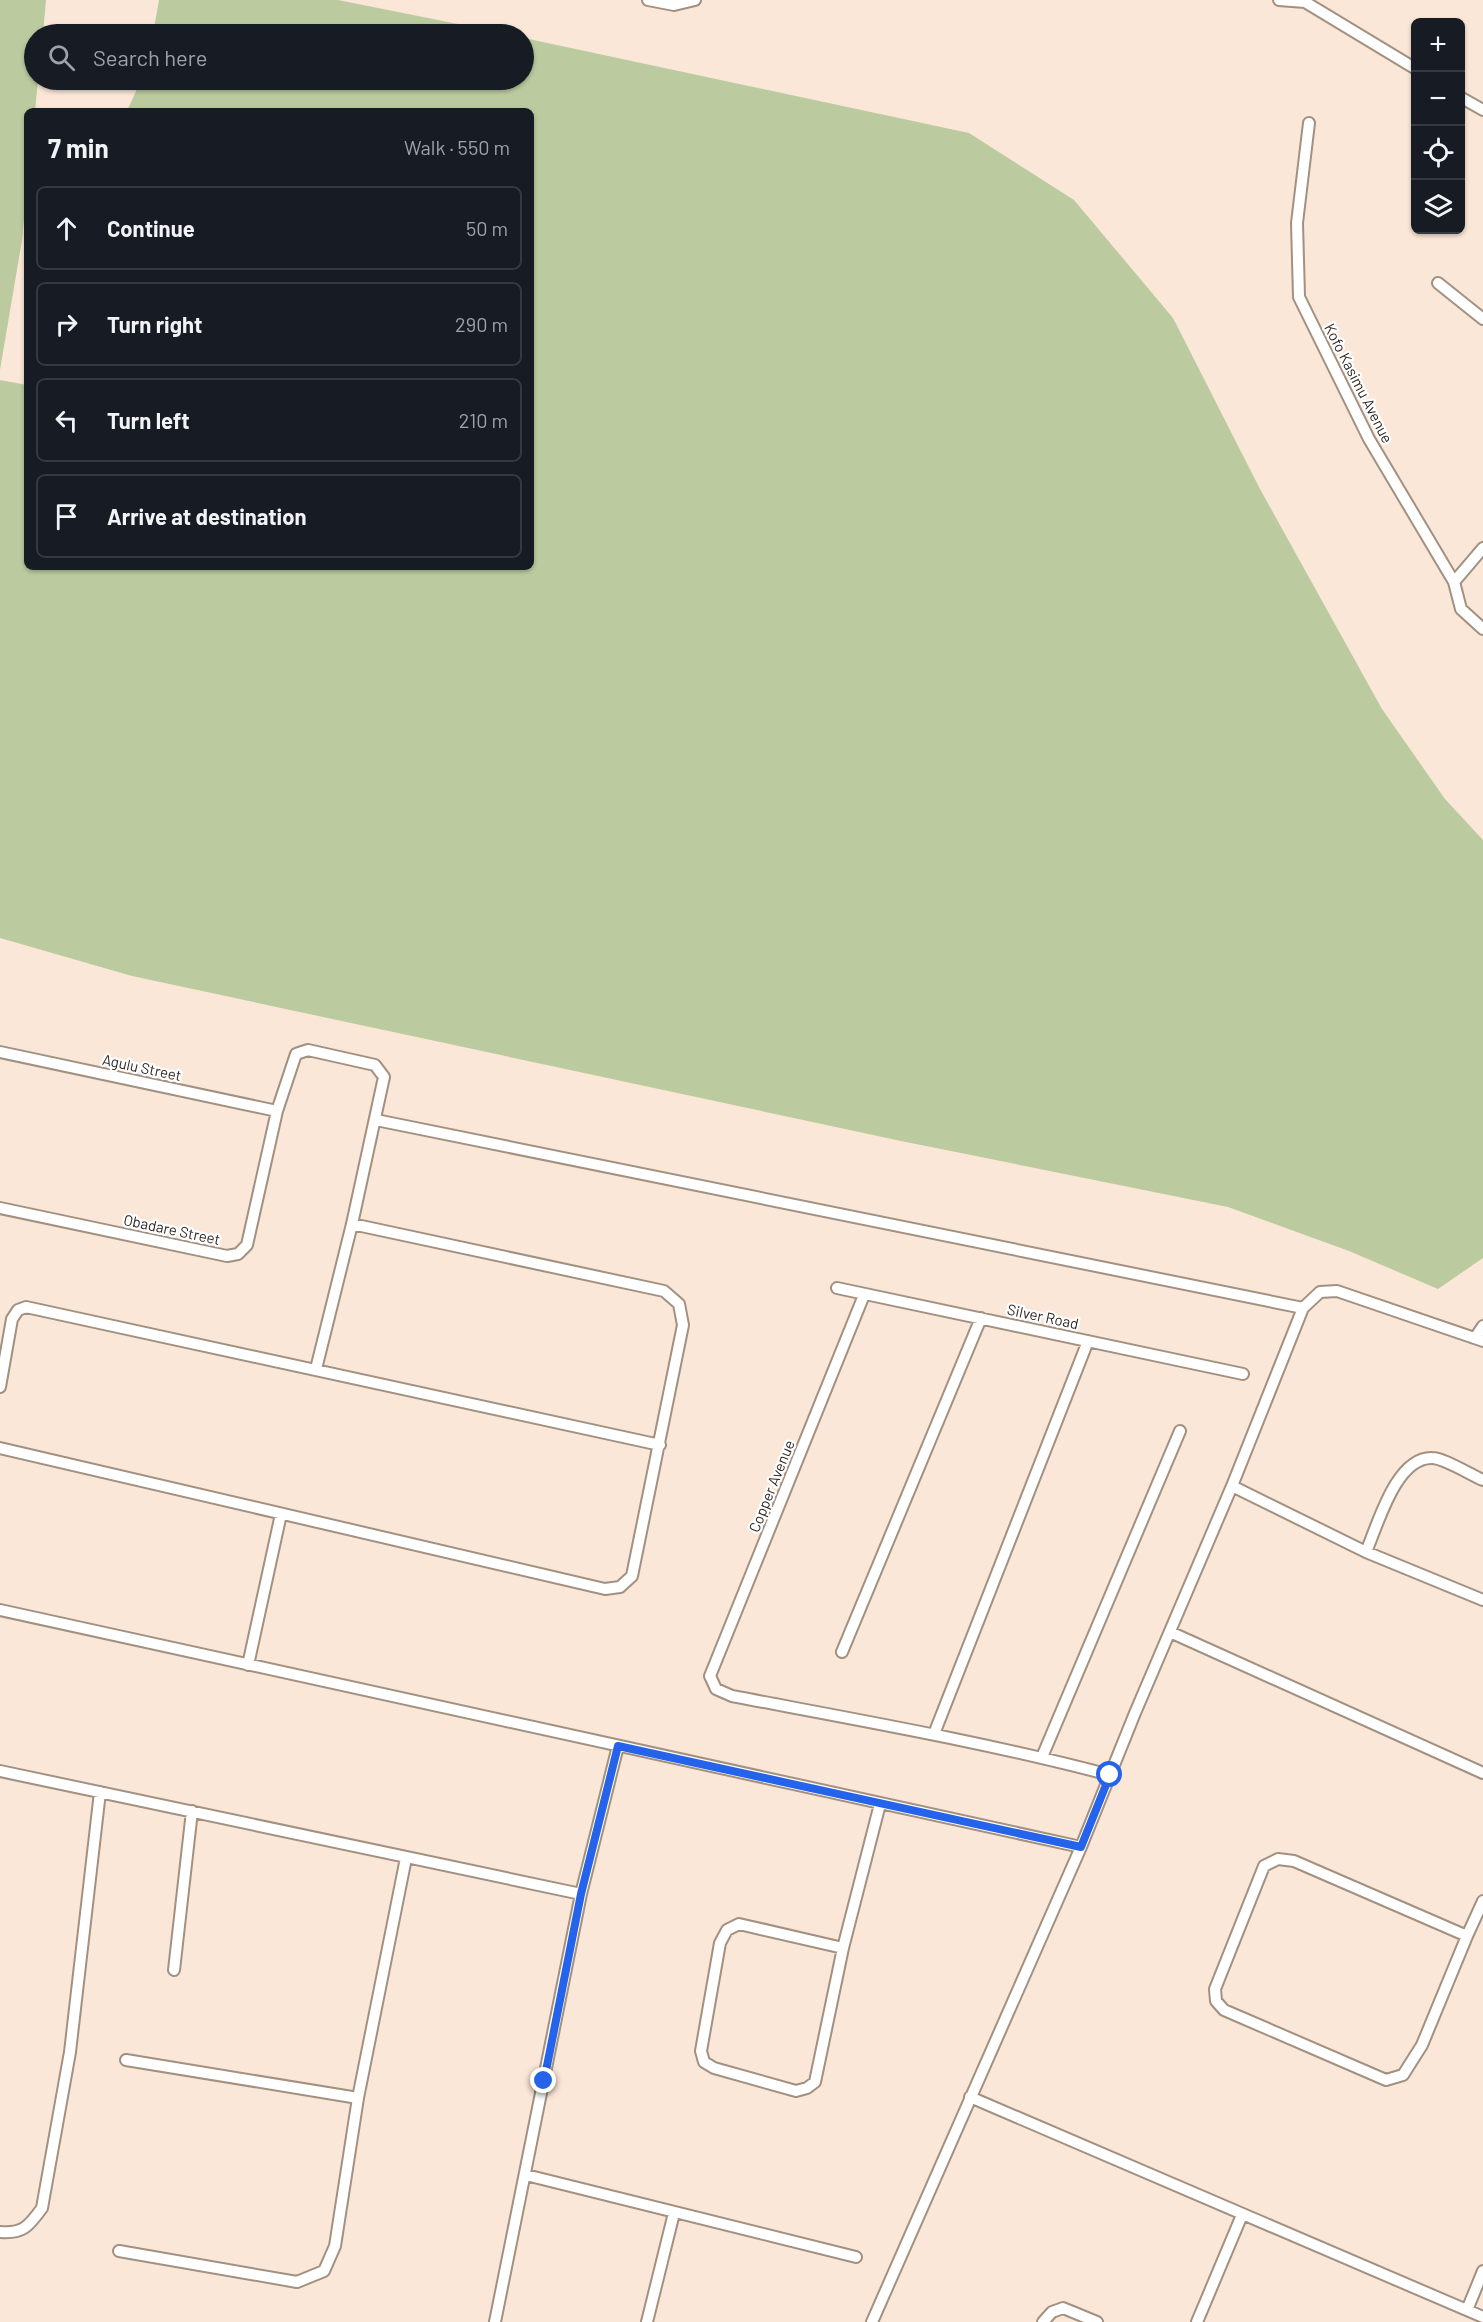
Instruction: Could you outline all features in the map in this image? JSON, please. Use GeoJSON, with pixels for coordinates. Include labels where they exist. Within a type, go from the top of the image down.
{"type":"FeatureCollection","features":[{"type":"Feature","properties":{"kind":"street"},"geometry":{"type":"LineString","coordinates":[[648,0],[674,5],[695,0]]}},
{"type":"Feature","properties":{"kind":"street"},"geometry":{"type":"LineString","coordinates":[[1279,0],[1306,1],[1411,66]]}},
{"type":"Feature","properties":{"kind":"street"},"geometry":{"type":"LineString","coordinates":[[1465,99],[1483,110]]}},
{"type":"Feature","properties":{"kind":"street","name":"Kofo Kasimu Avenue"},"geometry":{"type":"LineString","coordinates":[[1309,123],[1298,223],[1299,297],[1369,440],[1454,582],[1461,609],[1483,629]]}},
{"type":"Feature","properties":{"kind":"street"},"geometry":{"type":"LineString","coordinates":[[1438,283],[1483,319]]}},
{"type":"Feature","properties":{"kind":"street"},"geometry":{"type":"LineString","coordinates":[[1454,582],[1483,548]]}},
{"type":"Feature","properties":{"kind":"street","name":"Obadare Street"},"geometry":{"type":"LineString","coordinates":[[0,1208],[227,1256],[238,1254],[246,1245],[277,1111],[296,1054],[308,1050],[375,1065],[384,1077],[376,1120]]}},
{"type":"Feature","properties":{"kind":"street","name":"Agulu Street"},"geometry":{"type":"LineString","coordinates":[[0,1052],[277,1111]]}},
{"type":"Feature","properties":{"kind":"street"},"geometry":{"type":"LineString","coordinates":[[316,1369],[376,1120],[1303,1308]]}},
{"type":"Feature","properties":{"kind":"street"},"geometry":{"type":"LineString","coordinates":[[0,1448],[605,1589],[621,1587],[632,1576],[660,1445],[683,1325],[679,1304],[664,1291],[352,1224]]}},
{"type":"Feature","properties":{"kind":"street","name":"Silver Road"},"geometry":{"type":"LineString","coordinates":[[837,1288],[1243,1374]]}},
{"type":"Feature","properties":{"kind":"street"},"geometry":{"type":"LineString","coordinates":[[872,2322],[1081,1847],[1232,1486],[1303,1308],[1320,1292],[1337,1291],[1479,1340],[1483,1326]]}},
{"type":"Feature","properties":{"kind":"street","name":"Copper Avenue"},"geometry":{"type":"LineString","coordinates":[[864,1294],[710,1676],[716,1689],[732,1696],[934,1734]]}},
{"type":"Feature","properties":{"kind":"street"},"geometry":{"type":"LineString","coordinates":[[0,1388],[12,1319],[18,1310],[26,1307],[660,1445]]}},
{"type":"Feature","properties":{"kind":"street"},"geometry":{"type":"LineString","coordinates":[[842,1652],[981,1318]]}},
{"type":"Feature","properties":{"kind":"street"},"geometry":{"type":"LineString","coordinates":[[1088,1341],[934,1734],[1042,1757],[1110,1775]]}},
{"type":"Feature","properties":{"kind":"street"},"geometry":{"type":"LineString","coordinates":[[1042,1757],[1180,1431]]}},
{"type":"Feature","properties":{"kind":"street"},"geometry":{"type":"LineString","coordinates":[[1366,1552],[1401,1472],[1415,1461],[1433,1458],[1483,1480]]}},
{"type":"Feature","properties":{"kind":"street"},"geometry":{"type":"LineString","coordinates":[[1232,1486],[1366,1552],[1483,1600]]}},
{"type":"Feature","properties":{"kind":"street"},"geometry":{"type":"LineString","coordinates":[[248,1665],[281,1514]]}},
{"type":"Feature","properties":{"kind":"street"},"geometry":{"type":"LineString","coordinates":[[0,1610],[1081,1847]]}},
{"type":"Feature","properties":{"kind":"street"},"geometry":{"type":"LineString","coordinates":[[1170,1632],[1483,1773]]}},
{"type":"Feature","properties":{"kind":"street"},"geometry":{"type":"LineString","coordinates":[[495,2322],[581,1894],[618,1746]]}},
{"type":"Feature","properties":{"kind":"street"},"geometry":{"type":"LineString","coordinates":[[0,1771],[581,1894]]}},
{"type":"Feature","properties":{"kind":"street"},"geometry":{"type":"LineString","coordinates":[[0,2232],[16,2233],[31,2223],[42,2208],[70,2052],[100,1792]]}},
{"type":"Feature","properties":{"kind":"street"},"geometry":{"type":"LineString","coordinates":[[843,1948],[739,1924],[727,1930],[720,1943],[701,2051],[704,2062],[714,2068],[796,2091],[807,2088],[815,2082],[843,1948],[880,1804]]}},
{"type":"Feature","properties":{"kind":"street"},"geometry":{"type":"LineString","coordinates":[[174,1970],[192,1810]]}},
{"type":"Feature","properties":{"kind":"street"},"geometry":{"type":"LineString","coordinates":[[119,2251],[297,2282],[324,2271],[335,2246],[358,2098],[406,1858]]}},
{"type":"Feature","properties":{"kind":"street"},"geometry":{"type":"LineString","coordinates":[[1467,1936],[1294,1862],[1278,1859],[1264,1866],[1215,1989],[1216,2001],[1224,2010],[1386,2080],[1403,2075],[1422,2045],[1483,1901]]}},
{"type":"Feature","properties":{"kind":"street"},"geometry":{"type":"LineString","coordinates":[[126,2060],[358,2098]]}},
{"type":"Feature","properties":{"kind":"street"},"geometry":{"type":"LineString","coordinates":[[970,2097],[1483,2317]]}},
{"type":"Feature","properties":{"kind":"street"},"geometry":{"type":"LineString","coordinates":[[526,2175],[856,2257]]}},
{"type":"Feature","properties":{"kind":"street"},"geometry":{"type":"LineString","coordinates":[[647,2322],[674,2213]]}},
{"type":"Feature","properties":{"kind":"street"},"geometry":{"type":"LineString","coordinates":[[1197,2322],[1242,2215]]}},
{"type":"Feature","properties":{"kind":"street"},"geometry":{"type":"LineString","coordinates":[[1467,2310],[1483,2271]]}},
{"type":"Feature","properties":{"kind":"street"},"geometry":{"type":"LineString","coordinates":[[1043,2322],[1052,2312],[1063,2308],[1097,2322]]}},
{"type":"Feature","properties":{"kind":"shaded area"},"geometry":{"type":"Polygon","coordinates":[[[0,0],[46,0],[44,24],[24,24],[24,90],[37,90],[35,108],[24,108],[24,219],[0,370],[0,0]]]}},
{"type":"Feature","properties":{"kind":"shaded area"},"geometry":{"type":"Polygon","coordinates":[[[159,0],[338,0],[458,24],[155,24],[159,0]]]}},
{"type":"Feature","properties":{"kind":"shaded area"},"geometry":{"type":"Polygon","coordinates":[[[534,40],[969,133],[1074,200],[1173,318],[1260,489],[1382,709],[1445,799],[1483,840],[1483,1258],[1438,1289],[1349,1251],[1228,1207],[901,1141],[132,976],[0,938],[0,380],[24,384],[24,570],[534,570],[534,108],[128,108],[136,90],[534,90],[534,40]]]}},
{"type":"Feature","properties":{"kind":"route"},"geometry":{"type":"LineString","coordinates":[[544,2081],[581,1894],[618,1746],[1081,1847],[1110,1775]]}}]}
